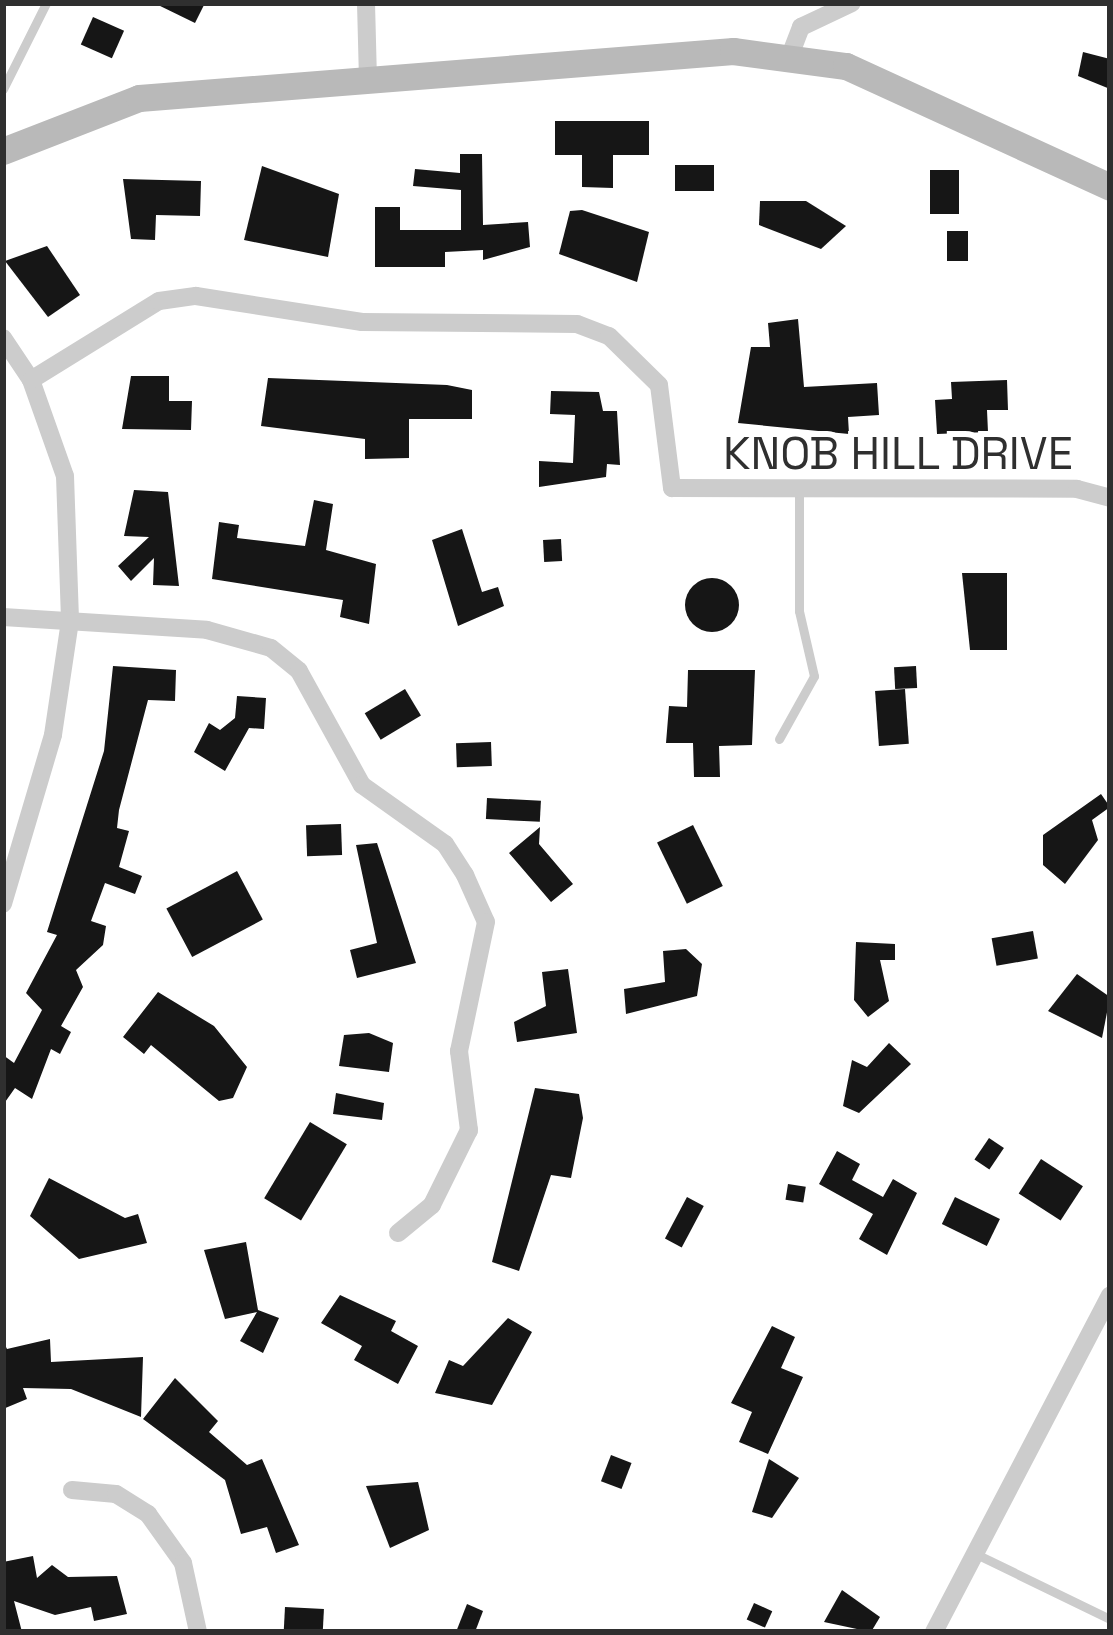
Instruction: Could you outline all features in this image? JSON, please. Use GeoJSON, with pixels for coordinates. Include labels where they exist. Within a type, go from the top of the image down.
{"type":"FeatureCollection","features":[{"type":"Feature","properties":{"kind":"street"},"geometry":{"type":"LineString","coordinates":[[366,3],[368,81]]}},
{"type":"Feature","properties":{"kind":"street"},"geometry":{"type":"LineString","coordinates":[[791,53],[801,27],[852,3]]}},
{"type":"Feature","properties":{"kind":"street"},"geometry":{"type":"LineString","coordinates":[[3,151],[139,98],[791,53],[893,83],[1110,187]]}},
{"type":"Feature","properties":{"kind":"street","name":"KNOB HILL DRIVE"},"geometry":{"type":"LineString","coordinates":[[31,380],[159,301],[196,296],[362,322],[577,324],[609,336],[659,385],[672,488],[1110,498]]}},
{"type":"Feature","properties":{"kind":"street"},"geometry":{"type":"LineString","coordinates":[[3,338],[31,380],[65,476],[70,621],[53,735],[3,904]]}},
{"type":"Feature","properties":{"kind":"street"},"geometry":{"type":"LineString","coordinates":[[3,616],[207,630],[271,648],[299,671],[362,785],[446,844],[486,922],[459,1051],[469,1130],[432,1205],[398,1233]]}},
{"type":"Feature","properties":{"kind":"street"},"geometry":{"type":"LineString","coordinates":[[934,1632],[1110,1295]]}},
{"type":"Feature","properties":{"kind":"street"},"geometry":{"type":"LineString","coordinates":[[72,1490],[116,1494],[148,1514],[184,1563],[198,1632]]}},
{"type":"Feature","properties":{"kind":"lane"},"geometry":{"type":"LineString","coordinates":[[3,89],[46,3]]}},
{"type":"Feature","properties":{"kind":"lane"},"geometry":{"type":"LineString","coordinates":[[779,739],[814,676],[799,611],[799,488]]}},
{"type":"Feature","properties":{"kind":"lane"},"geometry":{"type":"LineString","coordinates":[[974,1553],[1110,1619]]}},
{"type":"Feature","properties":{"kind":"building"},"geometry":{"type":"Polygon","coordinates":[[[154,3],[205,3],[195,23],[154,3]]]}},
{"type":"Feature","properties":{"kind":"building"},"geometry":{"type":"Polygon","coordinates":[[[93,17],[124,31],[112,58],[81,44],[93,17]]]}},
{"type":"Feature","properties":{"kind":"building"},"geometry":{"type":"Polygon","coordinates":[[[1083,52],[1110,59],[1110,89],[1078,76],[1083,52]]]}},
{"type":"Feature","properties":{"kind":"building"},"geometry":{"type":"Polygon","coordinates":[[[555,121],[649,121],[649,155],[613,155],[613,188],[582,187],[582,155],[555,155],[555,121]]]}},
{"type":"Feature","properties":{"kind":"building"},"geometry":{"type":"Polygon","coordinates":[[[460,154],[482,154],[483,225],[528,222],[530,247],[483,260],[483,250],[445,252],[445,267],[375,267],[375,207],[400,207],[400,230],[461,230],[461,190],[413,186],[415,169],[460,173],[460,154]]]}},
{"type":"Feature","properties":{"kind":"building"},"geometry":{"type":"Polygon","coordinates":[[[675,165],[714,165],[714,191],[675,191],[675,165]]]}},
{"type":"Feature","properties":{"kind":"building"},"geometry":{"type":"Polygon","coordinates":[[[262,166],[339,194],[328,257],[244,240],[262,166]]]}},
{"type":"Feature","properties":{"kind":"building"},"geometry":{"type":"Polygon","coordinates":[[[930,170],[959,170],[959,214],[930,214],[930,170]]]}},
{"type":"Feature","properties":{"kind":"building"},"geometry":{"type":"Polygon","coordinates":[[[123,179],[201,181],[200,216],[156,215],[155,240],[131,239],[123,179]]]}},
{"type":"Feature","properties":{"kind":"building"},"geometry":{"type":"Polygon","coordinates":[[[760,201],[806,201],[846,226],[821,249],[759,225],[760,201]]]}},
{"type":"Feature","properties":{"kind":"building"},"geometry":{"type":"Polygon","coordinates":[[[582,210],[649,232],[637,282],[559,254],[570,211],[582,210]]]}},
{"type":"Feature","properties":{"kind":"building"},"geometry":{"type":"Polygon","coordinates":[[[947,231],[968,231],[968,261],[947,261],[947,231]]]}},
{"type":"Feature","properties":{"kind":"building"},"geometry":{"type":"Polygon","coordinates":[[[47,246],[80,295],[48,317],[5,261],[47,246]]]}},
{"type":"Feature","properties":{"kind":"building"},"geometry":{"type":"Polygon","coordinates":[[[798,319],[804,387],[877,383],[879,415],[848,417],[849,434],[738,423],[751,347],[770,347],[768,323],[798,319]]]}},
{"type":"Feature","properties":{"kind":"building"},"geometry":{"type":"Polygon","coordinates":[[[131,376],[169,376],[169,401],[192,401],[191,430],[122,429],[131,376]]]}},
{"type":"Feature","properties":{"kind":"building"},"geometry":{"type":"Polygon","coordinates":[[[268,378],[472,390],[472,419],[409,419],[409,458],[365,459],[365,439],[261,426],[268,378]]]}},
{"type":"Feature","properties":{"kind":"building"},"geometry":{"type":"Polygon","coordinates":[[[1007,380],[1008,410],[987,410],[988,432],[937,434],[935,400],[952,399],[951,382],[1007,380]]]}},
{"type":"Feature","properties":{"kind":"building"},"geometry":{"type":"Polygon","coordinates":[[[551,391],[599,392],[603,411],[617,411],[620,465],[607,464],[606,477],[539,487],[539,461],[573,463],[575,415],[550,414],[551,391]]]}},
{"type":"Feature","properties":{"kind":"building"},"geometry":{"type":"Polygon","coordinates":[[[134,490],[168,492],[179,586],[153,585],[154,558],[131,581],[118,566],[149,537],[124,536],[134,490]]]}},
{"type":"Feature","properties":{"kind":"building"},"geometry":{"type":"Polygon","coordinates":[[[314,500],[333,504],[326,550],[376,564],[369,624],[340,617],[343,600],[212,579],[219,522],[239,525],[237,538],[305,546],[314,500]]]}},
{"type":"Feature","properties":{"kind":"building"},"geometry":{"type":"Polygon","coordinates":[[[462,529],[482,592],[498,587],[504,606],[458,626],[432,540],[462,529]]]}},
{"type":"Feature","properties":{"kind":"building"},"geometry":{"type":"Polygon","coordinates":[[[561,539],[562,561],[544,562],[543,540],[561,539]]]}},
{"type":"Feature","properties":{"kind":"building"},"geometry":{"type":"Polygon","coordinates":[[[962,573],[1007,573],[1007,650],[970,650],[962,573]]]}},
{"type":"Feature","properties":{"kind":"building"},"geometry":{"type":"Polygon","coordinates":[[[712,578],[731,586],[739,605],[731,624],[712,632],[693,624],[685,605],[693,586],[712,578]]]}},
{"type":"Feature","properties":{"kind":"building"},"geometry":{"type":"Polygon","coordinates":[[[113,666],[176,670],[175,701],[148,700],[119,810],[117,828],[129,831],[119,867],[142,876],[135,894],[105,883],[91,921],[106,926],[103,945],[76,970],[83,987],[61,1026],[71,1032],[60,1054],[51,1049],[32,1099],[15,1088],[3,1105],[3,1055],[14,1063],[42,1010],[26,993],[57,935],[47,932],[104,751],[113,666]]]}},
{"type":"Feature","properties":{"kind":"building"},"geometry":{"type":"Polygon","coordinates":[[[916,666],[917,688],[895,689],[894,667],[916,666]]]}},
{"type":"Feature","properties":{"kind":"building"},"geometry":{"type":"Polygon","coordinates":[[[688,670],[755,670],[752,745],[719,746],[720,777],[694,777],[693,743],[666,743],[669,706],[687,707],[688,670]]]}},
{"type":"Feature","properties":{"kind":"building"},"geometry":{"type":"Polygon","coordinates":[[[405,689],[421,716],[381,740],[365,713],[405,689]]]}},
{"type":"Feature","properties":{"kind":"building"},"geometry":{"type":"Polygon","coordinates":[[[905,689],[909,744],[879,746],[875,691],[905,689]]]}},
{"type":"Feature","properties":{"kind":"building"},"geometry":{"type":"Polygon","coordinates":[[[237,696],[266,698],[264,729],[249,728],[225,771],[194,752],[209,723],[220,730],[235,718],[237,696]]]}},
{"type":"Feature","properties":{"kind":"building"},"geometry":{"type":"Polygon","coordinates":[[[491,742],[492,766],[457,767],[456,743],[491,742]]]}},
{"type":"Feature","properties":{"kind":"building"},"geometry":{"type":"Polygon","coordinates":[[[1101,794],[1110,807],[1092,820],[1098,840],[1065,884],[1043,865],[1043,835],[1101,794]]]}},
{"type":"Feature","properties":{"kind":"building"},"geometry":{"type":"Polygon","coordinates":[[[487,798],[541,801],[540,822],[486,819],[487,798]]]}},
{"type":"Feature","properties":{"kind":"building"},"geometry":{"type":"Polygon","coordinates":[[[341,824],[342,855],[307,856],[306,825],[341,824]]]}},
{"type":"Feature","properties":{"kind":"building"},"geometry":{"type":"Polygon","coordinates":[[[693,825],[723,886],[687,904],[657,843],[693,825]]]}},
{"type":"Feature","properties":{"kind":"building"},"geometry":{"type":"Polygon","coordinates":[[[540,827],[539,844],[573,884],[551,902],[509,853],[540,827]]]}},
{"type":"Feature","properties":{"kind":"building"},"geometry":{"type":"Polygon","coordinates":[[[377,843],[416,963],[357,978],[350,950],[377,943],[356,845],[377,843]]]}},
{"type":"Feature","properties":{"kind":"building"},"geometry":{"type":"Polygon","coordinates":[[[237,871],[263,920],[192,957],[166,909],[237,871]]]}},
{"type":"Feature","properties":{"kind":"building"},"geometry":{"type":"Polygon","coordinates":[[[1033,931],[1038,959],[997,966],[992,938],[1033,931]]]}},
{"type":"Feature","properties":{"kind":"building"},"geometry":{"type":"Polygon","coordinates":[[[856,942],[895,944],[895,960],[880,960],[889,1001],[868,1017],[854,1000],[856,942]]]}},
{"type":"Feature","properties":{"kind":"building"},"geometry":{"type":"Polygon","coordinates":[[[686,949],[702,964],[697,996],[626,1014],[624,989],[665,982],[663,951],[686,949]]]}},
{"type":"Feature","properties":{"kind":"building"},"geometry":{"type":"Polygon","coordinates":[[[568,969],[577,1033],[517,1042],[514,1022],[546,1006],[542,972],[568,969]]]}},
{"type":"Feature","properties":{"kind":"building"},"geometry":{"type":"Polygon","coordinates":[[[1077,974],[1110,997],[1102,1038],[1048,1011],[1077,974]]]}},
{"type":"Feature","properties":{"kind":"building"},"geometry":{"type":"Polygon","coordinates":[[[158,992],[214,1026],[247,1067],[233,1098],[219,1101],[151,1045],[144,1054],[123,1037],[158,992]]]}},
{"type":"Feature","properties":{"kind":"building"},"geometry":{"type":"Polygon","coordinates":[[[369,1033],[393,1043],[389,1072],[339,1066],[344,1035],[369,1033]]]}},
{"type":"Feature","properties":{"kind":"building"},"geometry":{"type":"Polygon","coordinates":[[[889,1043],[911,1064],[859,1113],[843,1106],[852,1060],[867,1067],[889,1043]]]}},
{"type":"Feature","properties":{"kind":"building"},"geometry":{"type":"Polygon","coordinates":[[[535,1088],[579,1094],[583,1118],[571,1178],[551,1175],[519,1271],[492,1262],[535,1088]]]}},
{"type":"Feature","properties":{"kind":"building"},"geometry":{"type":"Polygon","coordinates":[[[336,1093],[384,1103],[382,1120],[333,1114],[336,1093]]]}},
{"type":"Feature","properties":{"kind":"building"},"geometry":{"type":"Polygon","coordinates":[[[310,1122],[347,1144],[301,1220],[264,1198],[310,1122]]]}},
{"type":"Feature","properties":{"kind":"building"},"geometry":{"type":"Polygon","coordinates":[[[989,1138],[1004,1148],[989,1170],[974,1160],[989,1138]]]}},
{"type":"Feature","properties":{"kind":"building"},"geometry":{"type":"Polygon","coordinates":[[[837,1151],[860,1164],[852,1180],[883,1197],[893,1179],[917,1193],[887,1255],[859,1239],[873,1214],[819,1184],[837,1151]]]}},
{"type":"Feature","properties":{"kind":"building"},"geometry":{"type":"Polygon","coordinates":[[[1041,1159],[1083,1186],[1061,1221],[1019,1193],[1041,1159]]]}},
{"type":"Feature","properties":{"kind":"building"},"geometry":{"type":"Polygon","coordinates":[[[49,1178],[125,1218],[138,1214],[147,1243],[79,1259],[30,1216],[49,1178]]]}},
{"type":"Feature","properties":{"kind":"building"},"geometry":{"type":"Polygon","coordinates":[[[788,1184],[806,1187],[803,1203],[785,1200],[788,1184]]]}},
{"type":"Feature","properties":{"kind":"building"},"geometry":{"type":"Polygon","coordinates":[[[687,1197],[704,1206],[682,1247],[665,1238],[687,1197]]]}},
{"type":"Feature","properties":{"kind":"building"},"geometry":{"type":"Polygon","coordinates":[[[955,1197],[1000,1219],[987,1246],[942,1224],[955,1197]]]}},
{"type":"Feature","properties":{"kind":"building"},"geometry":{"type":"Polygon","coordinates":[[[246,1242],[258,1310],[279,1318],[263,1353],[240,1341],[257,1312],[225,1319],[204,1250],[246,1242]]]}},
{"type":"Feature","properties":{"kind":"building"},"geometry":{"type":"Polygon","coordinates":[[[340,1295],[396,1321],[391,1331],[418,1346],[398,1384],[354,1360],[362,1346],[321,1323],[340,1295]]]}},
{"type":"Feature","properties":{"kind":"building"},"geometry":{"type":"Polygon","coordinates":[[[508,1318],[532,1332],[492,1405],[435,1393],[449,1360],[463,1366],[508,1318]]]}},
{"type":"Feature","properties":{"kind":"building"},"geometry":{"type":"Polygon","coordinates":[[[772,1326],[795,1337],[781,1368],[803,1377],[768,1454],[739,1442],[752,1412],[731,1403],[772,1326]]]}},
{"type":"Feature","properties":{"kind":"building"},"geometry":{"type":"Polygon","coordinates":[[[50,1339],[51,1362],[143,1357],[141,1417],[71,1389],[23,1388],[27,1399],[3,1409],[3,1341],[7,1349],[50,1339]]]}},
{"type":"Feature","properties":{"kind":"building"},"geometry":{"type":"Polygon","coordinates":[[[175,1378],[218,1421],[209,1432],[247,1465],[262,1459],[299,1545],[276,1553],[267,1527],[241,1534],[225,1480],[143,1419],[175,1378]]]}},
{"type":"Feature","properties":{"kind":"building"},"geometry":{"type":"Polygon","coordinates":[[[611,1455],[632,1463],[622,1489],[601,1481],[611,1455]]]}},
{"type":"Feature","properties":{"kind":"building"},"geometry":{"type":"Polygon","coordinates":[[[769,1459],[799,1478],[772,1518],[752,1512],[769,1459]]]}},
{"type":"Feature","properties":{"kind":"building"},"geometry":{"type":"Polygon","coordinates":[[[418,1482],[429,1530],[390,1548],[366,1486],[418,1482]]]}},
{"type":"Feature","properties":{"kind":"building"},"geometry":{"type":"Polygon","coordinates":[[[33,1556],[37,1578],[52,1565],[68,1577],[117,1576],[127,1614],[94,1621],[91,1607],[55,1615],[14,1601],[22,1632],[3,1632],[3,1562],[33,1556]]]}},
{"type":"Feature","properties":{"kind":"building"},"geometry":{"type":"Polygon","coordinates":[[[842,1590],[880,1617],[871,1632],[824,1622],[842,1590]]]}},
{"type":"Feature","properties":{"kind":"building"},"geometry":{"type":"Polygon","coordinates":[[[754,1603],[772,1611],[765,1628],[747,1619],[754,1603]]]}},
{"type":"Feature","properties":{"kind":"building"},"geometry":{"type":"Polygon","coordinates":[[[467,1604],[483,1611],[475,1632],[456,1632],[467,1604]]]}},
{"type":"Feature","properties":{"kind":"building"},"geometry":{"type":"Polygon","coordinates":[[[285,1607],[324,1609],[323,1632],[284,1632],[285,1607]]]}}]}
